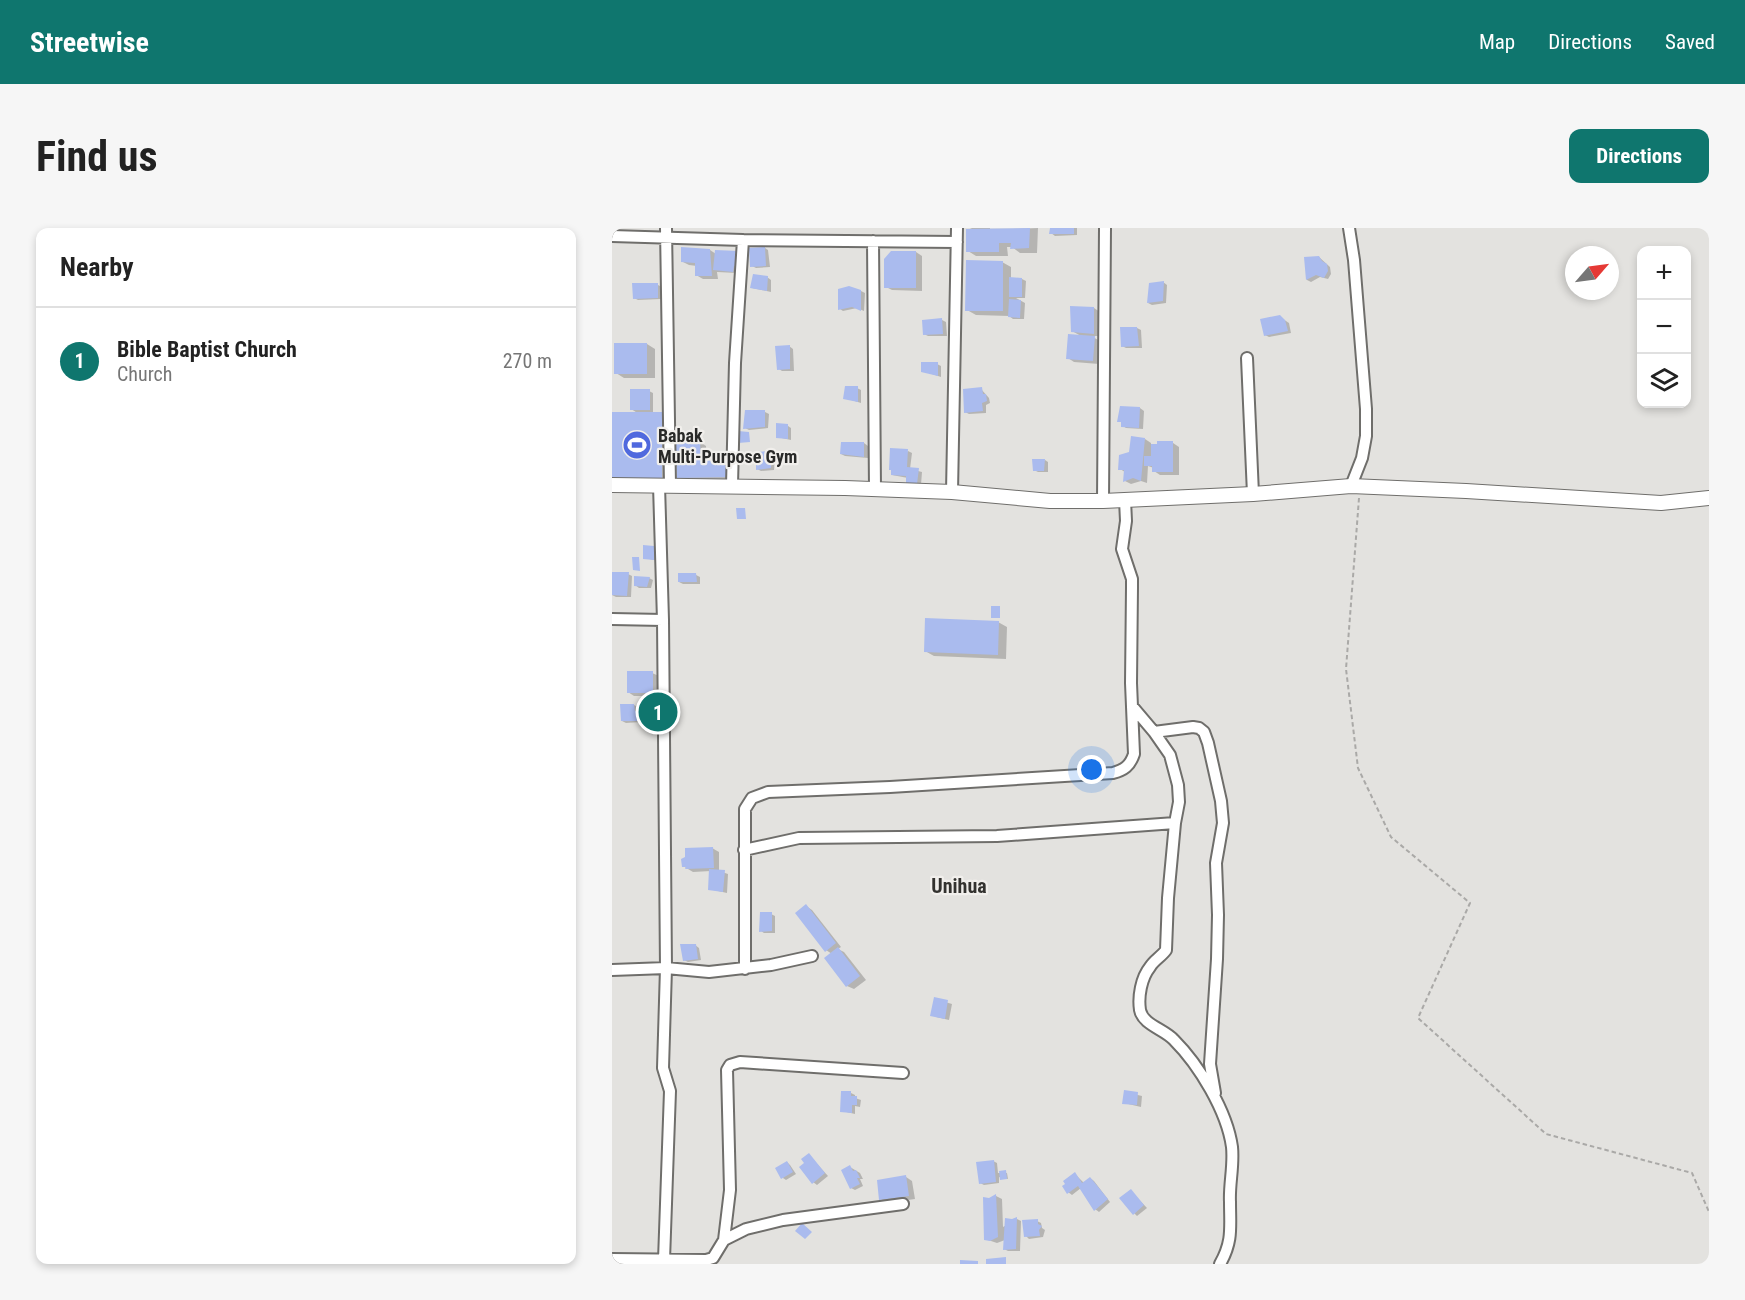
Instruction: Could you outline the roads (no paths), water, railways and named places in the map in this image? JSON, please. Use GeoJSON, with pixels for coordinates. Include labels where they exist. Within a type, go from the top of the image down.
{"type":"FeatureCollection","features":[{"type":"Feature","properties":{"kind":"street"},"geometry":{"type":"LineString","coordinates":[[952,492],[957,228]]}},
{"type":"Feature","properties":{"kind":"street"},"geometry":{"type":"LineString","coordinates":[[1103,501],[1105,228]]}},
{"type":"Feature","properties":{"kind":"street"},"geometry":{"type":"LineString","coordinates":[[1349,228],[1354,260],[1366,409],[1366,436],[1355,486]]}},
{"type":"Feature","properties":{"kind":"street"},"geometry":{"type":"LineString","coordinates":[[612,236],[665,232],[743,240],[957,242]]}},
{"type":"Feature","properties":{"kind":"street"},"geometry":{"type":"LineString","coordinates":[[664,1260],[670,1091],[663,1068],[666,968],[663,620],[665,232]]}},
{"type":"Feature","properties":{"kind":"street"},"geometry":{"type":"LineString","coordinates":[[732,485],[735,363],[743,240]]}},
{"type":"Feature","properties":{"kind":"street"},"geometry":{"type":"LineString","coordinates":[[873,241],[875,489]]}},
{"type":"Feature","properties":{"kind":"street"},"geometry":{"type":"LineString","coordinates":[[1247,358],[1253,494]]}},
{"type":"Feature","properties":{"kind":"street"},"geometry":{"type":"LineString","coordinates":[[612,485],[732,485],[875,489],[952,492],[1050,501],[1103,501],[1253,494],[1355,486],[1661,503],[1709,498]]}},
{"type":"Feature","properties":{"kind":"street"},"geometry":{"type":"LineString","coordinates":[[745,969],[745,809],[752,798],[768,792],[878,788],[1121,771],[1131,762],[1134,754],[1132,579],[1122,549],[1125,500]]}},
{"type":"Feature","properties":{"kind":"street"},"geometry":{"type":"LineString","coordinates":[[612,619],[663,620]]}},
{"type":"Feature","properties":{"kind":"street"},"geometry":{"type":"LineString","coordinates":[[1132,706],[1170,755],[1175,770],[1179,802],[1175,823],[1166,951],[1149,967],[1143,978],[1140,1008],[1142,1016],[1149,1023],[1174,1040],[1198,1071],[1216,1101]]}},
{"type":"Feature","properties":{"kind":"street"},"geometry":{"type":"LineString","coordinates":[[1154,732],[1193,727],[1200,728],[1204,732],[1221,801],[1223,823],[1216,863],[1217,960],[1210,1064],[1216,1101],[1232,1147],[1230,1240],[1228,1251],[1220,1264]]}},
{"type":"Feature","properties":{"kind":"street"},"geometry":{"type":"LineString","coordinates":[[744,850],[799,838],[997,836],[1175,823]]}},
{"type":"Feature","properties":{"kind":"street"},"geometry":{"type":"LineString","coordinates":[[612,970],[666,968],[709,972],[745,969],[812,956]]}},
{"type":"Feature","properties":{"kind":"street"},"geometry":{"type":"LineString","coordinates":[[612,1259],[714,1261],[724,1240],[730,1190],[727,1071],[730,1065],[740,1062],[903,1073]]}},
{"type":"Feature","properties":{"kind":"street"},"geometry":{"type":"LineString","coordinates":[[724,1240],[746,1230],[783,1221],[903,1204]]}},
{"type":"Feature","properties":{"kind":"place","name":"Babak Multi-Purpose Gym"},"geometry":{"type":"Point","coordinates":[637,445]}},
{"type":"Feature","properties":{"kind":"place","name":"Bible Baptist Church"},"geometry":{"type":"Point","coordinates":[658,712]}},
{"type":"Feature","properties":{"kind":"district","name":"Unihua"},"geometry":{"type":"Point","coordinates":[959,886]}}]}
